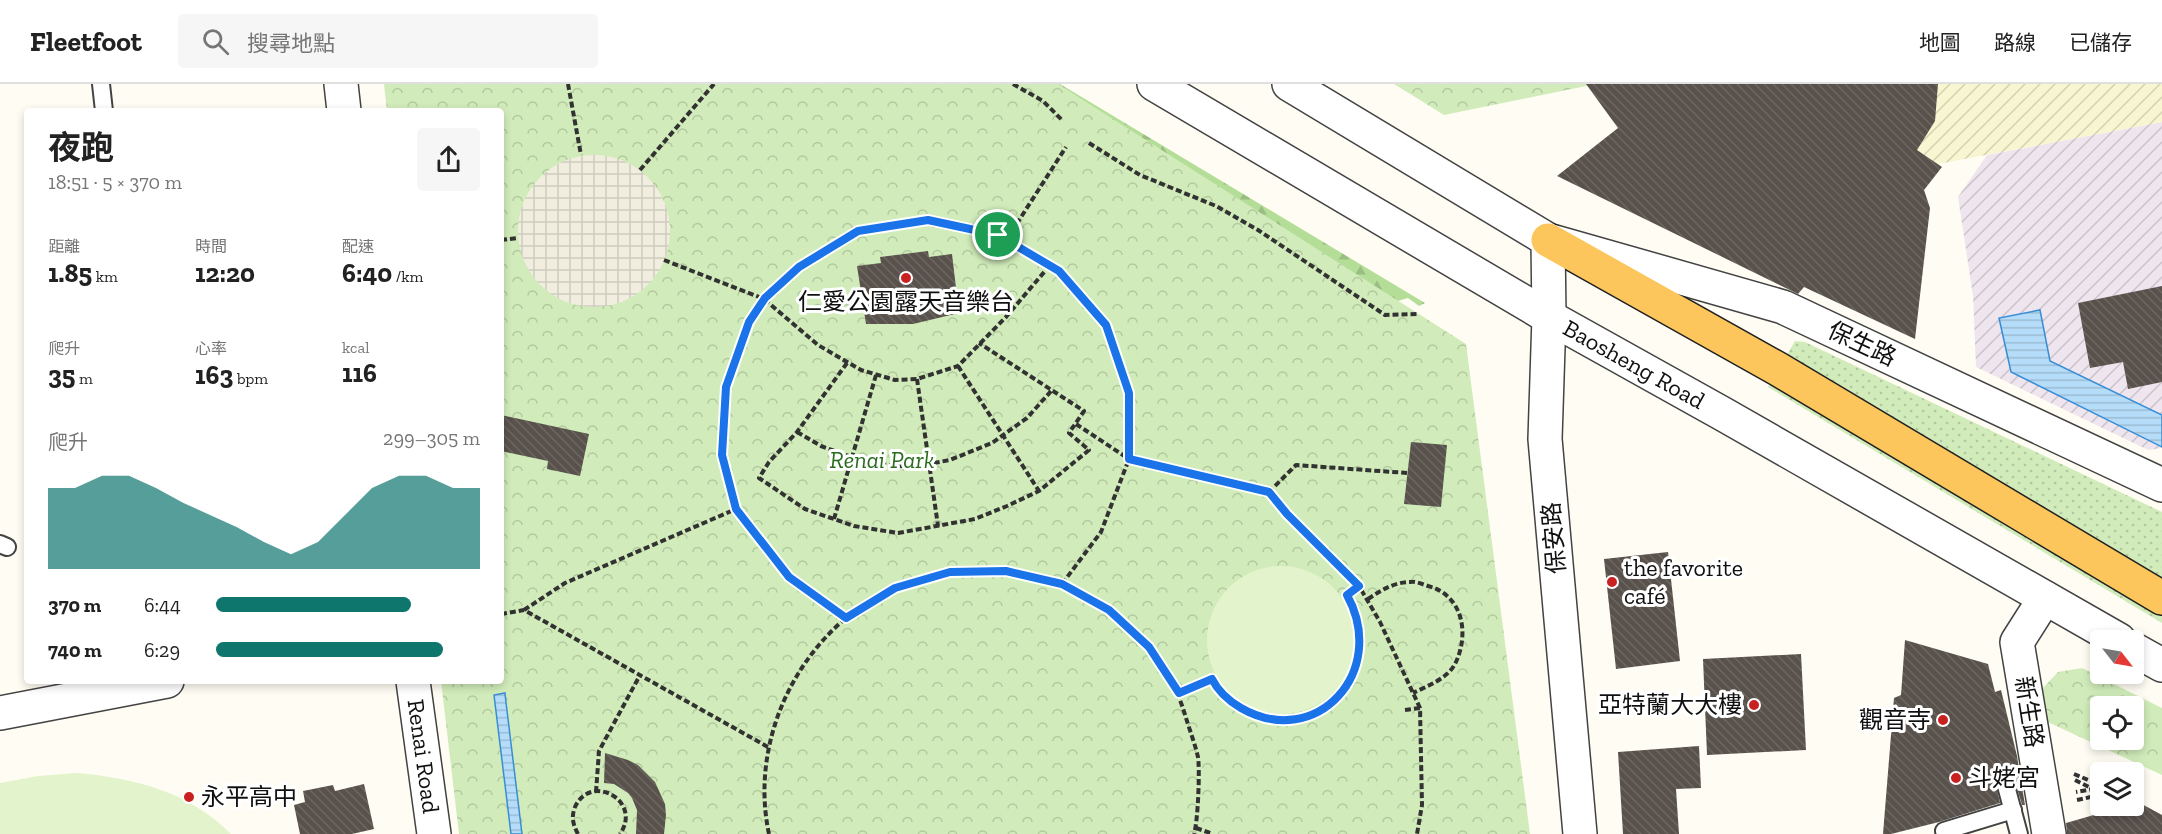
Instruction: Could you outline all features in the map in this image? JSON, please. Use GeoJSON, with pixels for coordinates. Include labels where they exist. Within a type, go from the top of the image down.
{"type":"FeatureCollection","features":[{"type":"Feature","properties":{"kind":"highway"},"geometry":{"type":"LineString","coordinates":[[1548,240],[1778,369],[2162,598]]}},
{"type":"Feature","properties":{"kind":"street"},"geometry":{"type":"LineString","coordinates":[[341,84],[344,108]]}},
{"type":"Feature","properties":{"kind":"street","name":"Baosheng Road"},"geometry":{"type":"LineString","coordinates":[[1154,84],[1549,317],[2101,630]]}},
{"type":"Feature","properties":{"kind":"street"},"geometry":{"type":"LineString","coordinates":[[1288,84],[1548,240]]}},
{"type":"Feature","properties":{"kind":"street","name":"保安路"},"geometry":{"type":"LineString","coordinates":[[1548,240],[1549,317],[1545,439],[1580,834]]}},
{"type":"Feature","properties":{"kind":"street","name":"保生路"},"geometry":{"type":"LineString","coordinates":[[1548,240],[1783,307],[2162,485]]}},
{"type":"Feature","properties":{"kind":"street","name":"新生路"},"geometry":{"type":"LineString","coordinates":[[2045,598],[2017,642],[2049,834]]}},
{"type":"Feature","properties":{"kind":"street"},"geometry":{"type":"LineString","coordinates":[[2144,655],[2162,665]]}},
{"type":"Feature","properties":{"kind":"street"},"geometry":{"type":"LineString","coordinates":[[0,713],[151,684]]}},
{"type":"Feature","properties":{"kind":"street","name":"Renai Road"},"geometry":{"type":"LineString","coordinates":[[413,684],[434,834]]}},
{"type":"Feature","properties":{"kind":"lane"},"geometry":{"type":"LineString","coordinates":[[101,84],[104,108]]}},
{"type":"Feature","properties":{"kind":"lane"},"geometry":{"type":"LineString","coordinates":[[2005,782],[2019,834]]}},
{"type":"Feature","properties":{"kind":"lane"},"geometry":{"type":"LineString","coordinates":[[1944,831],[2013,810]]}},
{"type":"Feature","properties":{"kind":"path"},"geometry":{"type":"LineString","coordinates":[[568,84],[581,155]]}},
{"type":"Feature","properties":{"kind":"path"},"geometry":{"type":"LineString","coordinates":[[640,170],[714,84]]}},
{"type":"Feature","properties":{"kind":"path"},"geometry":{"type":"LineString","coordinates":[[1014,84],[1043,101],[1063,122]]}},
{"type":"Feature","properties":{"kind":"path"},"geometry":{"type":"LineString","coordinates":[[1089,144],[1140,175],[1216,206],[1258,230],[1385,315],[1418,314]]}},
{"type":"Feature","properties":{"kind":"path"},"geometry":{"type":"LineString","coordinates":[[1007,239],[1066,147]]}},
{"type":"Feature","properties":{"kind":"path"},"geometry":{"type":"LineString","coordinates":[[846,618],[789,577],[736,509],[722,455],[726,387],[749,322],[765,298],[799,267],[858,231],[928,220],[998,235],[1051,264],[1106,325],[1129,393],[1129,459],[1101,532],[1062,584]]}},
{"type":"Feature","properties":{"kind":"path"},"geometry":{"type":"LineString","coordinates":[[504,240],[518,238]]}},
{"type":"Feature","properties":{"kind":"path"},"geometry":{"type":"LineString","coordinates":[[664,260],[765,298],[818,345],[847,363],[895,380],[917,379],[958,366],[1006,317],[1051,264]]}},
{"type":"Feature","properties":{"kind":"path"},"geometry":{"type":"LineString","coordinates":[[847,363],[797,432],[769,462],[759,478],[805,509],[854,526],[898,533],[975,519],[1039,491],[1089,450],[1069,433],[1084,411],[979,343]]}},
{"type":"Feature","properties":{"kind":"path"},"geometry":{"type":"LineString","coordinates":[[958,366],[1039,491]]}},
{"type":"Feature","properties":{"kind":"path"},"geometry":{"type":"LineString","coordinates":[[834,519],[876,375]]}},
{"type":"Feature","properties":{"kind":"path"},"geometry":{"type":"LineString","coordinates":[[917,379],[938,526]]}},
{"type":"Feature","properties":{"kind":"path"},"geometry":{"type":"LineString","coordinates":[[797,432],[821,446],[868,464],[912,467],[950,460],[992,443],[1027,418],[1052,390]]}},
{"type":"Feature","properties":{"kind":"path"},"geometry":{"type":"LineString","coordinates":[[1076,424],[1129,459],[1269,492],[1287,514],[1359,586],[1368,599],[1420,708],[1422,805],[1417,834]]}},
{"type":"Feature","properties":{"kind":"path"},"geometry":{"type":"LineString","coordinates":[[1269,492],[1296,465],[1407,473]]}},
{"type":"Feature","properties":{"kind":"path"},"geometry":{"type":"LineString","coordinates":[[504,613],[524,610],[565,583],[736,509]]}},
{"type":"Feature","properties":{"kind":"path"},"geometry":{"type":"LineString","coordinates":[[769,834],[765,798],[768,747],[784,699],[810,654],[846,618],[895,588],[950,572],[1006,571],[1062,584],[1109,610],[1149,647],[1179,693],[1198,759],[1194,834]]}},
{"type":"Feature","properties":{"kind":"path"},"geometry":{"type":"LineString","coordinates":[[1368,599],[1390,586],[1411,581],[1440,589],[1460,611],[1463,637],[1454,665],[1441,679],[1413,693]]}},
{"type":"Feature","properties":{"kind":"path"},"geometry":{"type":"LineString","coordinates":[[1179,693],[1212,679],[1233,703],[1256,717],[1282,720],[1308,715],[1331,703],[1349,684],[1359,659],[1361,633],[1354,608],[1347,595],[1359,586]]}},
{"type":"Feature","properties":{"kind":"path"},"geometry":{"type":"LineString","coordinates":[[524,610],[768,747]]}},
{"type":"Feature","properties":{"kind":"path"},"geometry":{"type":"LineString","coordinates":[[596,792],[599,751],[640,675]]}},
{"type":"Feature","properties":{"kind":"path"},"geometry":{"type":"LineString","coordinates":[[1405,710],[1420,708]]}},
{"type":"Feature","properties":{"kind":"path"},"geometry":{"type":"LineString","coordinates":[[578,834],[572,818],[574,810],[584,796],[596,792],[609,793],[617,797],[622,804],[626,822],[620,834]]}},
{"type":"Feature","properties":{"kind":"path"},"geometry":{"type":"LineString","coordinates":[[2081,799],[2090,797]]}},
{"type":"Feature","properties":{"kind":"path"},"geometry":{"type":"LineString","coordinates":[[1196,828],[1213,834]]}},
{"type":"Feature","properties":{"kind":"shaded area"},"geometry":{"type":"Polygon","coordinates":[[[2162,122],[2162,448],[2148,450],[1976,367],[1973,296],[1958,197],[1987,155],[2162,122]]]}},
{"type":"Feature","properties":{"kind":"shaded area"},"geometry":{"type":"Polygon","coordinates":[[[594,155],[623,160],[648,177],[665,202],[670,231],[665,260],[648,285],[623,302],[594,307],[565,302],[540,285],[523,260],[518,231],[523,202],[540,177],[565,160],[594,155]]]}},
{"type":"Feature","properties":{"kind":"green space","name":"Renai Park"},"geometry":{"type":"Polygon","coordinates":[[[384,84],[1058,84],[1466,344],[1530,834],[459,834],[441,684],[504,684],[504,108],[387,108],[384,84]]]}},
{"type":"Feature","properties":{"kind":"green space"},"geometry":{"type":"Polygon","coordinates":[[[1026,84],[1060,84],[1425,303],[1419,306],[1408,298],[1381,306],[1026,84]]]}},
{"type":"Feature","properties":{"kind":"green space"},"geometry":{"type":"Polygon","coordinates":[[[1394,84],[1596,84],[1444,115],[1394,84]]]}},
{"type":"Feature","properties":{"kind":"green space"},"geometry":{"type":"Polygon","coordinates":[[[1938,84],[2162,84],[2162,122],[1938,164],[1917,150],[1938,84]]]}},
{"type":"Feature","properties":{"kind":"green space"},"geometry":{"type":"Polygon","coordinates":[[[1795,341],[1805,342],[2162,512],[2162,623],[1768,387],[1795,341]]]}},
{"type":"Feature","properties":{"kind":"green space"},"geometry":{"type":"Polygon","coordinates":[[[1281,566],[1309,571],[1322,578],[1333,588],[1343,599],[1350,612],[1355,640],[1350,668],[1343,681],[1333,692],[1322,702],[1309,709],[1281,714],[1253,709],[1240,702],[1229,692],[1219,681],[1212,668],[1207,640],[1212,612],[1219,599],[1229,588],[1240,578],[1253,571],[1281,566]]]}},
{"type":"Feature","properties":{"kind":"green space"},"geometry":{"type":"Polygon","coordinates":[[[2082,668],[2090,672],[2090,684],[2114,684],[2138,696],[2090,696],[2090,742],[2039,718],[2041,690],[2058,672],[2082,668]]]}},
{"type":"Feature","properties":{"kind":"green space"},"geometry":{"type":"Polygon","coordinates":[[[2144,699],[2162,708],[2162,775],[2144,767],[2144,762],[2134,762],[2108,750],[2144,750],[2144,699]]]}},
{"type":"Feature","properties":{"kind":"green space"},"geometry":{"type":"Polygon","coordinates":[[[77,773],[140,783],[160,790],[197,807],[231,834],[0,834],[0,783],[38,776],[77,773]]]}},
{"type":"Feature","properties":{"kind":"water"},"geometry":{"type":"Polygon","coordinates":[[[2040,310],[2050,361],[2162,415],[2162,447],[2011,372],[1999,318],[2040,310]]]}},
{"type":"Feature","properties":{"kind":"water"},"geometry":{"type":"Polygon","coordinates":[[[505,693],[522,834],[511,834],[494,695],[505,693]]]}},
{"type":"Feature","properties":{"kind":"building"},"geometry":{"type":"Polygon","coordinates":[[[1586,84],[1938,84],[1935,121],[1917,150],[1942,167],[1924,190],[1930,208],[1915,339],[1804,287],[1798,294],[1557,176],[1618,128],[1586,84]]]}},
{"type":"Feature","properties":{"kind":"building","name":"仁愛公園露天音樂台"},"geometry":{"type":"Polygon","coordinates":[[[928,251],[929,257],[952,254],[959,313],[913,324],[866,324],[857,266],[881,263],[880,257],[928,251]]]}},
{"type":"Feature","properties":{"kind":"building"},"geometry":{"type":"Polygon","coordinates":[[[2162,286],[2162,382],[2128,389],[2123,362],[2090,368],[2078,303],[2162,286]]]}},
{"type":"Feature","properties":{"kind":"building"},"geometry":{"type":"Polygon","coordinates":[[[504,416],[589,434],[580,476],[547,469],[548,461],[504,452],[504,416]]]}},
{"type":"Feature","properties":{"kind":"building"},"geometry":{"type":"Polygon","coordinates":[[[1411,442],[1447,445],[1441,507],[1404,504],[1411,442]]]}},
{"type":"Feature","properties":{"kind":"building","name":"亞特蘭大大樓"},"geometry":{"type":"Polygon","coordinates":[[[1668,552],[1680,661],[1616,669],[1604,559],[1668,552]]]}},
{"type":"Feature","properties":{"kind":"building"},"geometry":{"type":"Polygon","coordinates":[[[1905,640],[1988,664],[1995,692],[2001,690],[2017,756],[2025,805],[2022,805],[2013,775],[2003,772],[1997,775],[1995,780],[2000,803],[1939,822],[1883,834],[1894,698],[1901,695],[1905,640]]]}},
{"type":"Feature","properties":{"kind":"building","name":"亞特蘭大大樓"},"geometry":{"type":"Polygon","coordinates":[[[1801,654],[1806,750],[1707,755],[1703,659],[1801,654]]]}},
{"type":"Feature","properties":{"kind":"building","name":"亞特蘭大大樓"},"geometry":{"type":"Polygon","coordinates":[[[1699,746],[1701,788],[1676,789],[1679,834],[1623,834],[1618,752],[1699,746]]]}},
{"type":"Feature","properties":{"kind":"building"},"geometry":{"type":"Polygon","coordinates":[[[605,753],[638,765],[655,782],[665,804],[664,834],[636,834],[637,810],[632,798],[614,784],[604,783],[605,753]]]}},
{"type":"Feature","properties":{"kind":"building"},"geometry":{"type":"Polygon","coordinates":[[[364,784],[374,829],[352,834],[300,834],[294,805],[305,802],[303,791],[333,785],[335,791],[364,784]]]}},
{"type":"Feature","properties":{"kind":"building"},"geometry":{"type":"Polygon","coordinates":[[[2144,805],[2162,815],[2162,834],[2067,834],[2066,823],[2090,816],[2144,816],[2144,805]]]}},
{"type":"Feature","properties":{"kind":"place","name":"仁愛公園露天音樂台"},"geometry":{"type":"Point","coordinates":[906,278]}},
{"type":"Feature","properties":{"kind":"place","name":"the favorite café"},"geometry":{"type":"Point","coordinates":[1612,582]}},
{"type":"Feature","properties":{"kind":"place","name":"亞特蘭大大樓"},"geometry":{"type":"Point","coordinates":[1754,705]}},
{"type":"Feature","properties":{"kind":"place","name":"觀音寺"},"geometry":{"type":"Point","coordinates":[1943,720]}},
{"type":"Feature","properties":{"kind":"place","name":"斗姥宮"},"geometry":{"type":"Point","coordinates":[1956,778]}},
{"type":"Feature","properties":{"kind":"place","name":"永平高中"},"geometry":{"type":"Point","coordinates":[189,797]}},
{"type":"Feature","properties":{"kind":"route"},"geometry":{"type":"LineString","coordinates":[[928,220],[998,235],[1051,264],[1106,325],[1129,393],[1129,459],[1269,492],[1287,514],[1359,586],[1347,595],[1354,608],[1361,633],[1359,659],[1349,684],[1331,703],[1308,715],[1282,720],[1256,717],[1233,703],[1212,679],[1179,693],[1149,647],[1109,610],[1062,584],[1006,571],[950,572],[895,588],[846,618],[789,577],[736,509],[722,455],[726,387],[749,322],[765,298],[799,267],[858,231],[928,220]]}}]}
